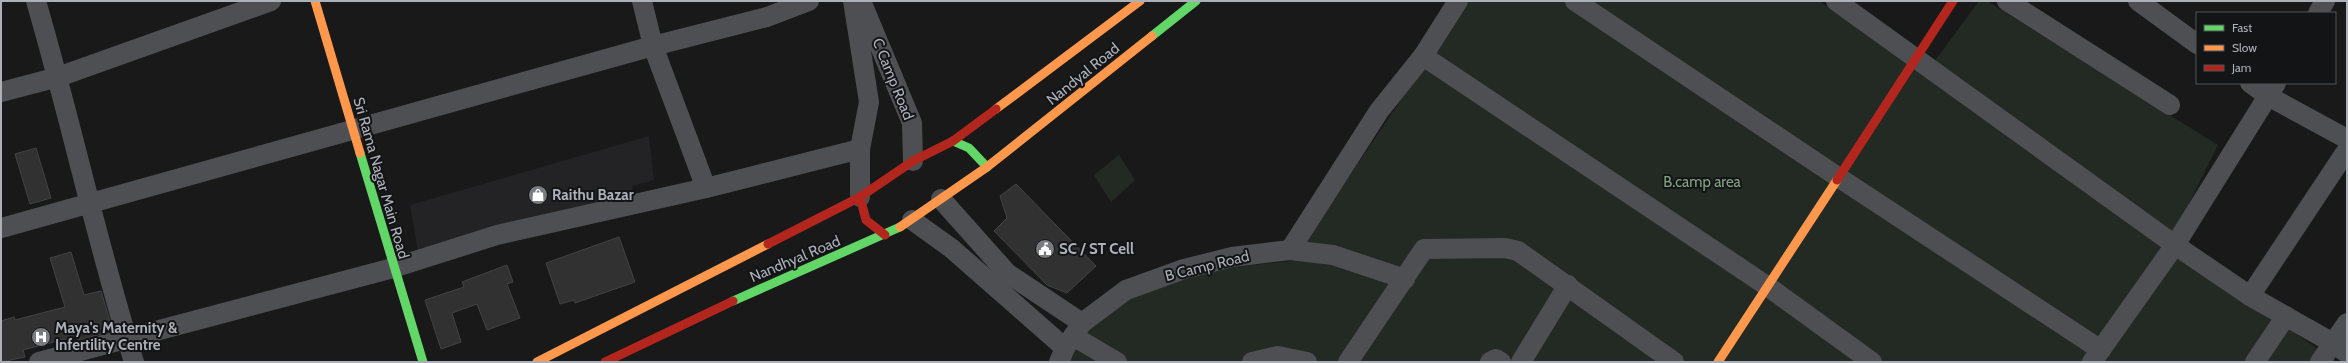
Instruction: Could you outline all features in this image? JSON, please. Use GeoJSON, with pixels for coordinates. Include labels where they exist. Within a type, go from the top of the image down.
{"type":"FeatureCollection","features":[{"type":"Feature","properties":{"kind":"main road","name":"Sri Rama Nagar Main Road"},"geometry":{"type":"LineString","coordinates":[[315,1],[423,362]]}},
{"type":"Feature","properties":{"kind":"main road","name":"Nandyal Road"},"geometry":{"type":"LineString","coordinates":[[537,362],[860,198],[913,161],[954,141],[1140,1]]}},
{"type":"Feature","properties":{"kind":"main road","name":"Nandyal Road"},"geometry":{"type":"LineString","coordinates":[[987,167],[1196,1]]}},
{"type":"Feature","properties":{"kind":"main road"},"geometry":{"type":"LineString","coordinates":[[1718,362],[1953,1]]}},
{"type":"Feature","properties":{"kind":"main road"},"geometry":{"type":"LineString","coordinates":[[954,141],[969,148],[987,167]]}},
{"type":"Feature","properties":{"kind":"main road","name":"Nandhyal Road"},"geometry":{"type":"LineString","coordinates":[[605,362],[774,282],[885,235],[912,220],[987,167]]}},
{"type":"Feature","properties":{"kind":"main road"},"geometry":{"type":"LineString","coordinates":[[860,198],[862,216],[873,228],[885,235]]}},
{"type":"Feature","properties":{"kind":"street"},"geometry":{"type":"LineString","coordinates":[[36,1],[58,77],[89,204],[134,362]]}},
{"type":"Feature","properties":{"kind":"street"},"geometry":{"type":"LineString","coordinates":[[1,92],[58,77],[270,1]]}},
{"type":"Feature","properties":{"kind":"street"},"geometry":{"type":"LineString","coordinates":[[642,1],[654,46],[706,188]]}},
{"type":"Feature","properties":{"kind":"street"},"geometry":{"type":"LineString","coordinates":[[1,228],[654,46],[766,17],[809,1]]}},
{"type":"Feature","properties":{"kind":"street"},"geometry":{"type":"LineString","coordinates":[[853,1],[869,102],[860,149],[860,198]]}},
{"type":"Feature","properties":{"kind":"street","name":"C Camp Road"},"geometry":{"type":"LineString","coordinates":[[861,1],[912,123],[913,161]]}},
{"type":"Feature","properties":{"kind":"street"},"geometry":{"type":"LineString","coordinates":[[1290,250],[1379,111],[1423,56],[1458,1]]}},
{"type":"Feature","properties":{"kind":"street"},"geometry":{"type":"LineString","coordinates":[[1576,1],[1838,177],[2096,356],[2175,245],[2272,90]]}},
{"type":"Feature","properties":{"kind":"street"},"geometry":{"type":"LineString","coordinates":[[1836,1],[1916,57],[2175,245],[2250,296],[2340,348]]}},
{"type":"Feature","properties":{"kind":"street"},"geometry":{"type":"LineString","coordinates":[[2006,1],[2170,105]]}},
{"type":"Feature","properties":{"kind":"street"},"geometry":{"type":"LineString","coordinates":[[2138,1],[2196,43]]}},
{"type":"Feature","properties":{"kind":"street"},"geometry":{"type":"LineString","coordinates":[[2319,12],[2325,1]]}},
{"type":"Feature","properties":{"kind":"street"},"geometry":{"type":"LineString","coordinates":[[1423,56],[1767,286],[1872,362]]}},
{"type":"Feature","properties":{"kind":"street"},"geometry":{"type":"LineString","coordinates":[[2253,84],[2272,90],[2347,139]]}},
{"type":"Feature","properties":{"kind":"street"},"geometry":{"type":"LineString","coordinates":[[40,362],[394,268],[497,235],[706,188],[860,149]]}},
{"type":"Feature","properties":{"kind":"street"},"geometry":{"type":"LineString","coordinates":[[2250,296],[2347,150]]}},
{"type":"Feature","properties":{"kind":"street"},"geometry":{"type":"LineString","coordinates":[[941,199],[1070,342]]}},
{"type":"Feature","properties":{"kind":"street"},"geometry":{"type":"LineString","coordinates":[[912,220],[951,248],[1070,342],[1117,362]]}},
{"type":"Feature","properties":{"kind":"street"},"geometry":{"type":"LineString","coordinates":[[1348,362],[1424,249],[1505,248],[1518,251],[1568,285],[1674,362]]}},
{"type":"Feature","properties":{"kind":"street","name":"B Camp Road"},"geometry":{"type":"LineString","coordinates":[[1070,342],[1126,290],[1184,269],[1232,257],[1290,250],[1333,255],[1404,279]]}},
{"type":"Feature","properties":{"kind":"street"},"geometry":{"type":"LineString","coordinates":[[1520,362],[1568,285]]}},
{"type":"Feature","properties":{"kind":"street"},"geometry":{"type":"LineString","coordinates":[[2255,362],[2286,316]]}},
{"type":"Feature","properties":{"kind":"street"},"geometry":{"type":"LineString","coordinates":[[2320,362],[2340,348],[2347,323]]}},
{"type":"Feature","properties":{"kind":"street"},"geometry":{"type":"LineString","coordinates":[[1252,362],[1278,356],[1307,362]]}},
{"type":"Feature","properties":{"kind":"street"},"geometry":{"type":"LineString","coordinates":[[1490,362],[1496,359],[1501,362]]}},
{"type":"Feature","properties":{"kind":"shaded area","name":"Raithu Bazar"},"geometry":{"type":"Polygon","coordinates":[[[649,136],[654,180],[632,186],[636,212],[420,263],[410,205],[649,136]]]}},
{"type":"Feature","properties":{"kind":"green space","name":"B.camp area"},"geometry":{"type":"Polygon","coordinates":[[[1466,1],[1819,1],[1926,73],[1979,1],[1987,1],[2218,145],[2168,246],[2337,362],[1068,362],[1084,333],[1134,294],[1197,271],[1292,261],[1434,51],[1466,1]]]}},
{"type":"Feature","properties":{"kind":"green space"},"geometry":{"type":"Polygon","coordinates":[[[1119,155],[1135,180],[1111,202],[1094,175],[1119,155]]]}},
{"type":"Feature","properties":{"kind":"building"},"geometry":{"type":"Polygon","coordinates":[[[36,148],[51,198],[30,204],[15,154],[36,148]]]}},
{"type":"Feature","properties":{"kind":"building","name":"SC / ST Cell"},"geometry":{"type":"Polygon","coordinates":[[[1016,184],[1096,266],[1067,293],[1047,285],[994,231],[1007,218],[1000,196],[1016,184]]]}},
{"type":"Feature","properties":{"kind":"building"},"geometry":{"type":"Polygon","coordinates":[[[619,237],[635,282],[575,303],[574,300],[560,304],[546,263],[619,237]]]}},
{"type":"Feature","properties":{"kind":"building"},"geometry":{"type":"Polygon","coordinates":[[[71,252],[84,295],[101,291],[113,331],[78,340],[77,336],[23,350],[25,357],[1,362],[1,321],[14,317],[15,320],[65,307],[50,258],[71,252]]]}},
{"type":"Feature","properties":{"kind":"building"},"geometry":{"type":"Polygon","coordinates":[[[507,265],[513,282],[507,284],[520,318],[487,330],[477,304],[452,313],[461,342],[441,349],[425,300],[464,287],[462,282],[507,265]]]}},
{"type":"Feature","properties":{"kind":"traffic: fast"},"geometry":{"type":"LineString","coordinates":[[1152,36],[1196,1]]}},
{"type":"Feature","properties":{"kind":"traffic: fast"},"geometry":{"type":"LineString","coordinates":[[953,141],[969,148],[987,167]]}},
{"type":"Feature","properties":{"kind":"traffic: fast"},"geometry":{"type":"LineString","coordinates":[[360,153],[423,362]]}},
{"type":"Feature","properties":{"kind":"traffic: fast"},"geometry":{"type":"LineString","coordinates":[[733,301],[900,227]]}},
{"type":"Feature","properties":{"kind":"traffic: slow"},"geometry":{"type":"LineString","coordinates":[[315,1],[360,153]]}},
{"type":"Feature","properties":{"kind":"traffic: slow"},"geometry":{"type":"LineString","coordinates":[[996,109],[1140,1]]}},
{"type":"Feature","properties":{"kind":"traffic: slow"},"geometry":{"type":"LineString","coordinates":[[900,227],[987,167],[1152,36]]}},
{"type":"Feature","properties":{"kind":"traffic: slow"},"geometry":{"type":"LineString","coordinates":[[1718,362],[1837,180]]}},
{"type":"Feature","properties":{"kind":"traffic: slow"},"geometry":{"type":"LineString","coordinates":[[537,362],[768,244]]}},
{"type":"Feature","properties":{"kind":"traffic: jam"},"geometry":{"type":"LineString","coordinates":[[1837,180],[1953,1]]}},
{"type":"Feature","properties":{"kind":"traffic: jam"},"geometry":{"type":"LineString","coordinates":[[768,244],[860,197],[913,161],[953,141],[996,109]]}},
{"type":"Feature","properties":{"kind":"traffic: jam"},"geometry":{"type":"LineString","coordinates":[[860,197],[866,220],[885,235]]}},
{"type":"Feature","properties":{"kind":"traffic: jam"},"geometry":{"type":"LineString","coordinates":[[605,362],[733,301]]}},
{"type":"Feature","properties":{"kind":"place","name":"Raithu Bazar"},"geometry":{"type":"Point","coordinates":[538,195]}},
{"type":"Feature","properties":{"kind":"place","name":"SC / ST Cell"},"geometry":{"type":"Point","coordinates":[1045,249]}},
{"type":"Feature","properties":{"kind":"place","name":"Maya's Maternity & Infertility Centre"},"geometry":{"type":"Point","coordinates":[41,337]}}]}
